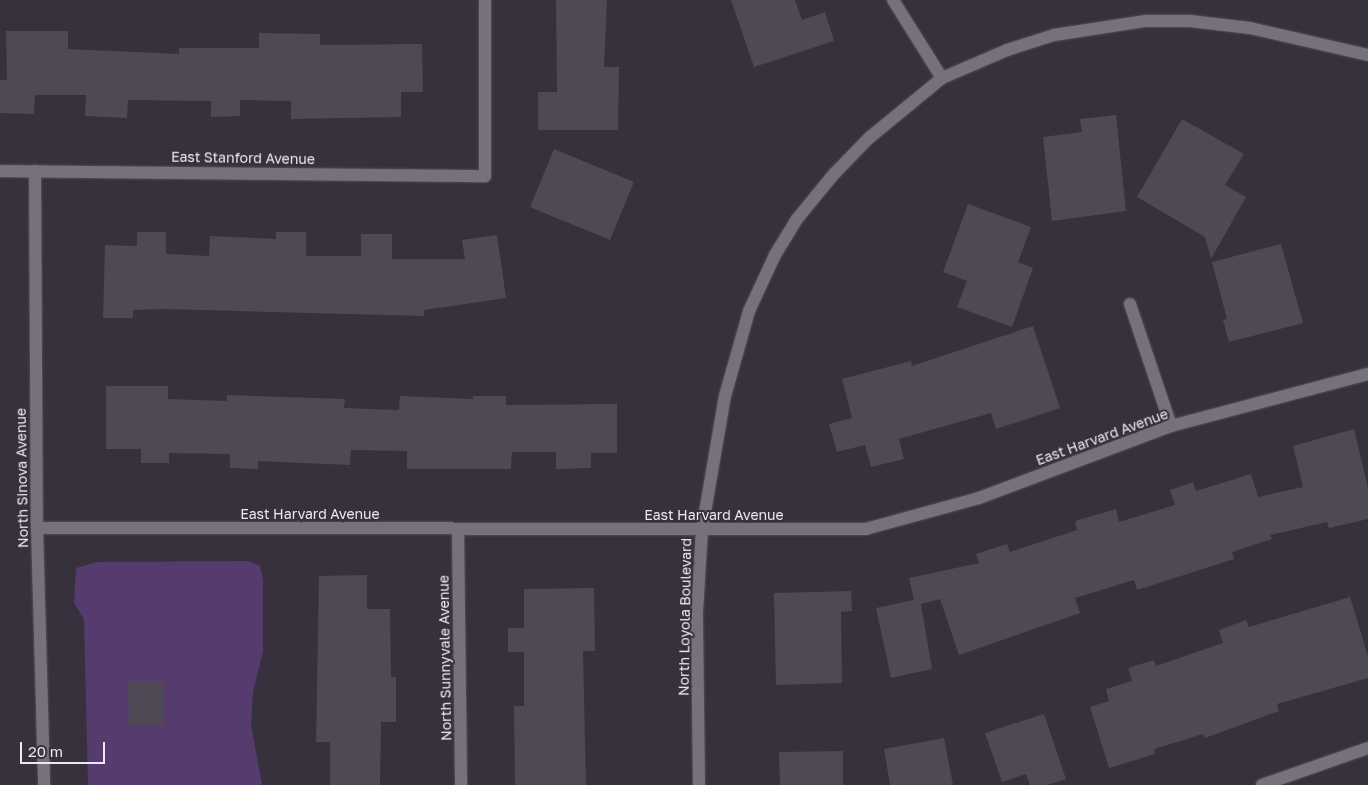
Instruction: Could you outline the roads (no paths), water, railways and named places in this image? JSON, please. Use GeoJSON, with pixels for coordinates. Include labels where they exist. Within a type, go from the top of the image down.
{"type":"FeatureCollection","features":[{"type":"Feature","properties":{"kind":"street","name":"East Stanford Avenue"},"geometry":{"type":"LineString","coordinates":[[0,171],[486,176],[485,0]]}},
{"type":"Feature","properties":{"kind":"street"},"geometry":{"type":"LineString","coordinates":[[893,0],[942,78]]}},
{"type":"Feature","properties":{"kind":"street","name":"North Loyola Boulevard"},"geometry":{"type":"LineString","coordinates":[[699,785],[697,612],[702,530],[725,396],[749,312],[775,255],[798,219],[834,174],[869,138],[942,78],[1007,50],[1054,35],[1146,21],[1190,21],[1250,28],[1368,55]]}},
{"type":"Feature","properties":{"kind":"street","name":"North Sinova Avenue"},"geometry":{"type":"LineString","coordinates":[[35,171],[37,528],[44,785]]}},
{"type":"Feature","properties":{"kind":"street"},"geometry":{"type":"LineString","coordinates":[[1130,304],[1171,426]]}},
{"type":"Feature","properties":{"kind":"street","name":"East Harvard Avenue"},"geometry":{"type":"LineString","coordinates":[[37,528],[866,529],[979,498],[1171,426],[1368,374]]}},
{"type":"Feature","properties":{"kind":"street","name":"North Sunnyvale Avenue"},"geometry":{"type":"LineString","coordinates":[[458,530],[461,785]]}},
{"type":"Feature","properties":{"kind":"street"},"geometry":{"type":"LineString","coordinates":[[1262,785],[1368,748]]}}]}
